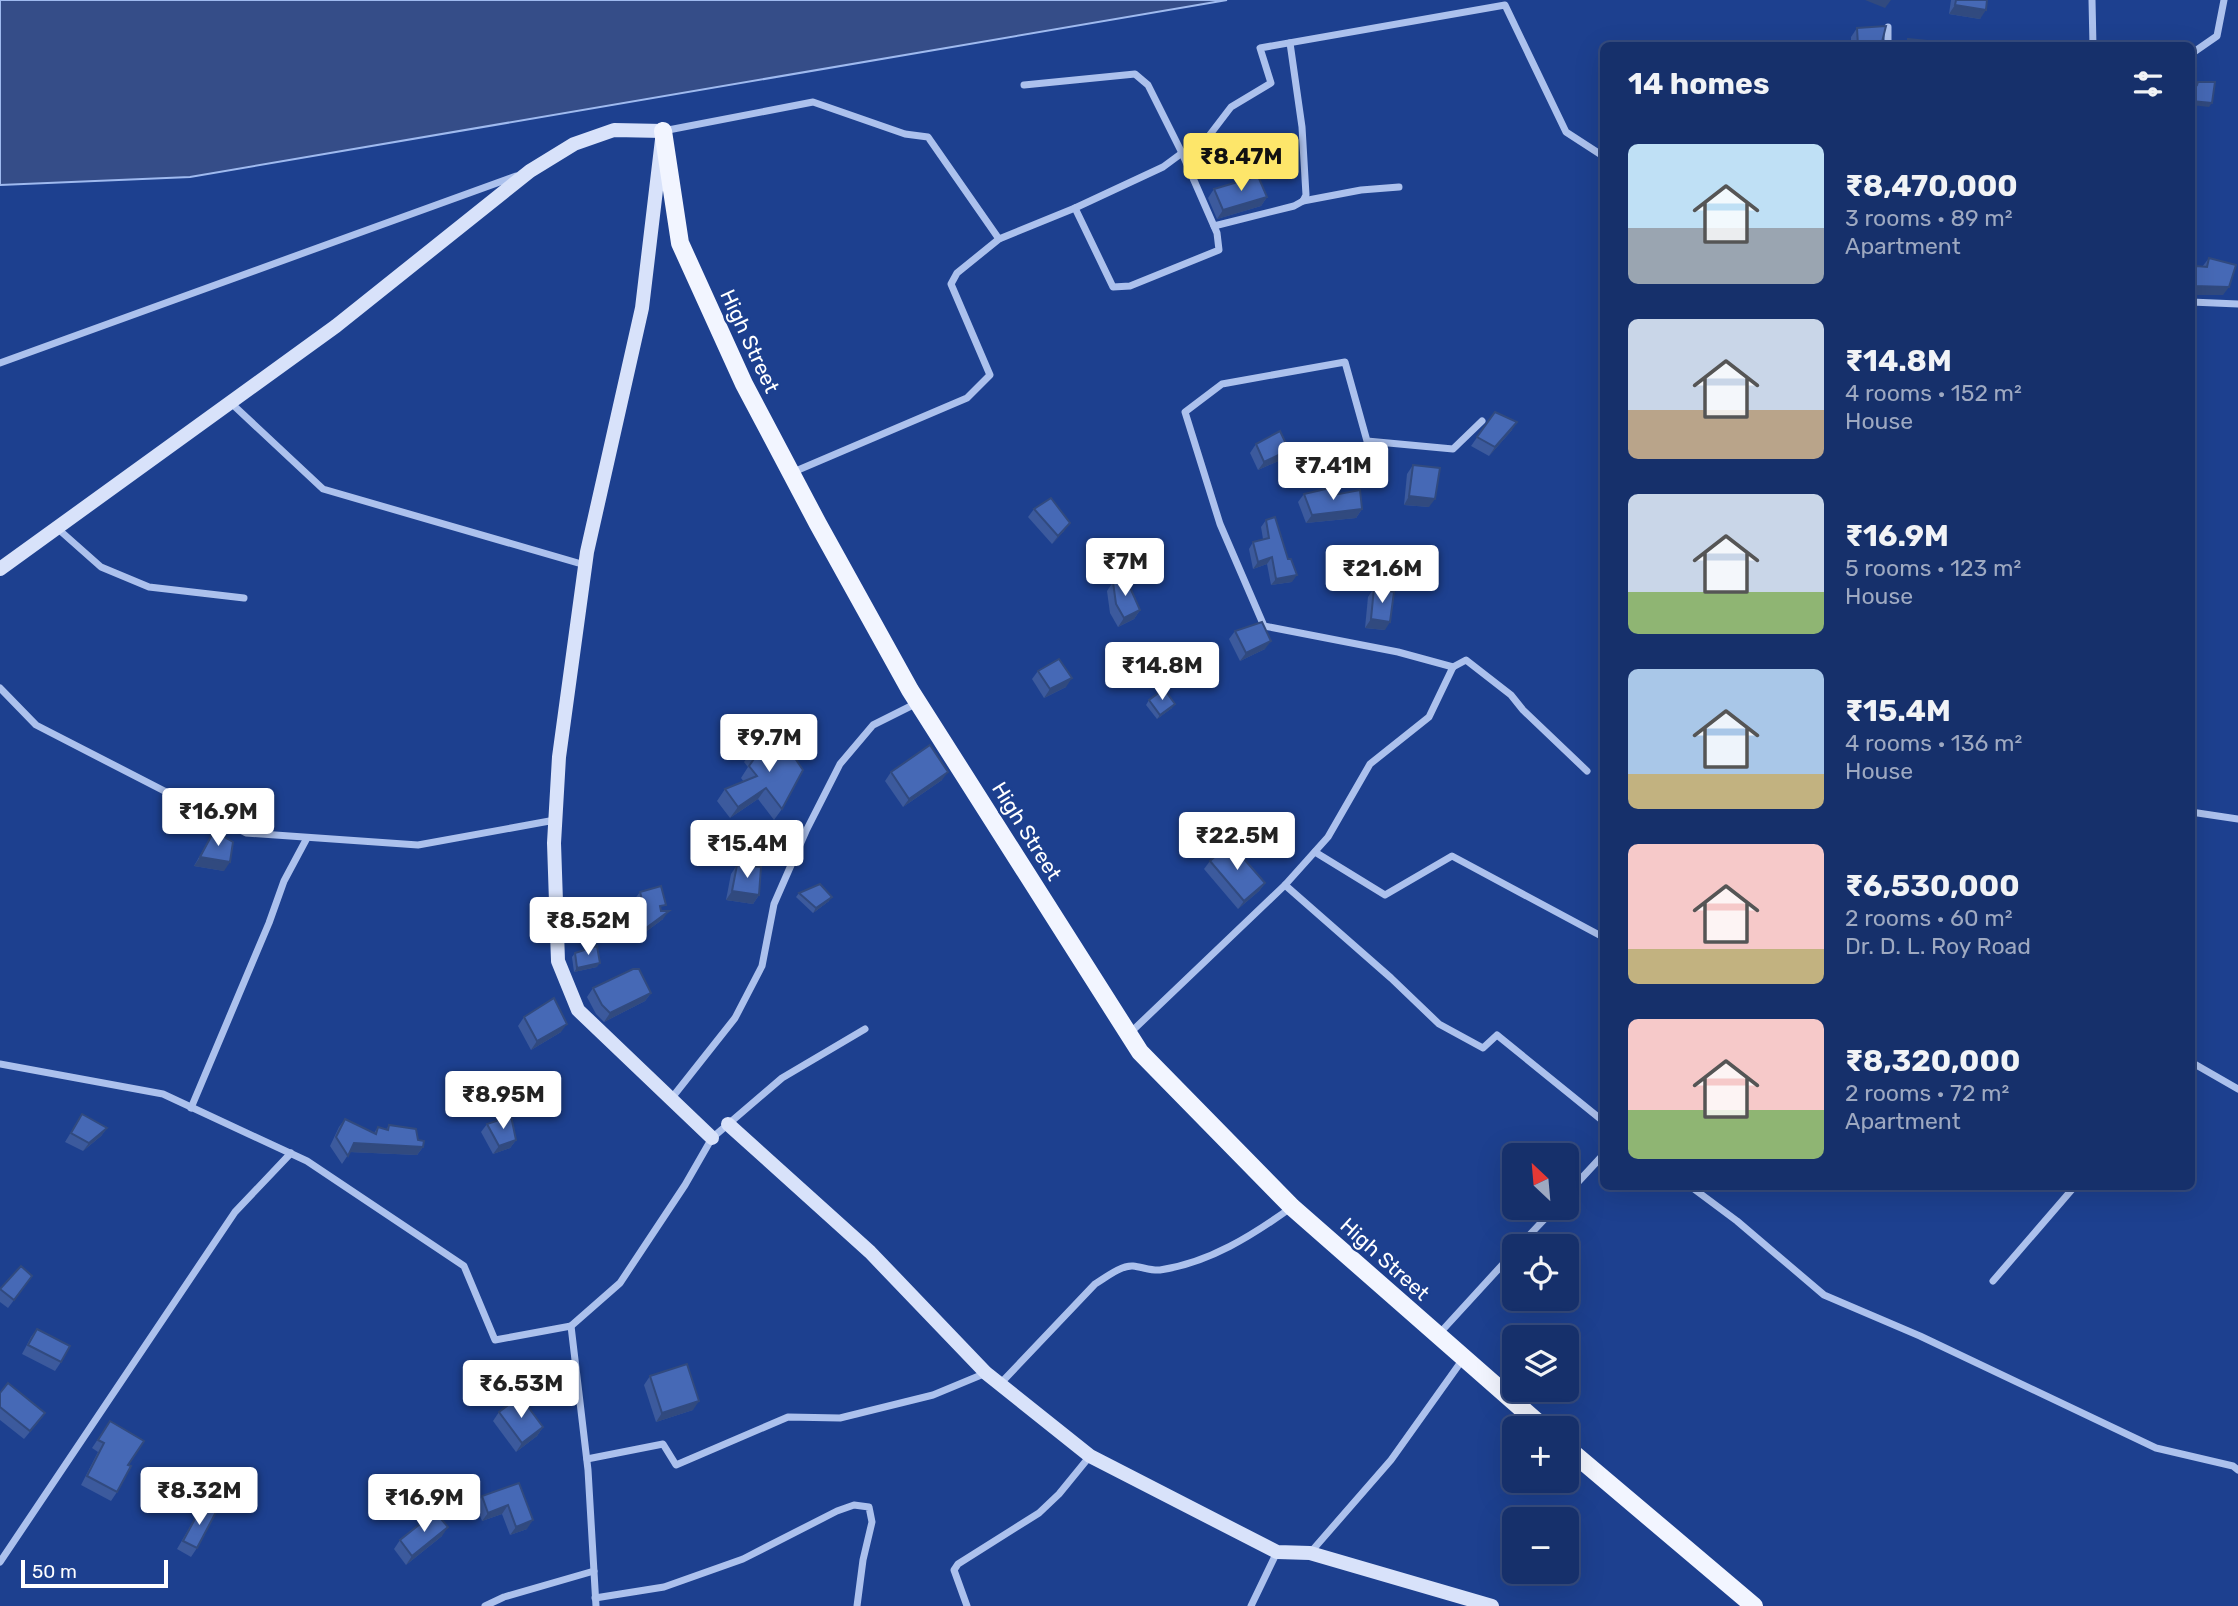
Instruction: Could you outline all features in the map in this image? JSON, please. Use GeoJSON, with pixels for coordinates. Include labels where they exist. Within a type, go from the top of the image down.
{"type":"FeatureCollection","features":[{"type":"Feature","properties":{"kind":"main road","name":"High Street"},"geometry":{"type":"LineString","coordinates":[[663,131],[680,243],[744,384],[918,703],[1140,1052],[1292,1207],[1530,1416]]}},
{"type":"Feature","properties":{"kind":"main road"},"geometry":{"type":"LineString","coordinates":[[1579,1458],[1754,1606]]}},
{"type":"Feature","properties":{"kind":"street"},"geometry":{"type":"LineString","coordinates":[[2092,0],[2093,42]]}},
{"type":"Feature","properties":{"kind":"street"},"geometry":{"type":"LineString","coordinates":[[2195,51],[2217,36],[2224,0]]}},
{"type":"Feature","properties":{"kind":"street"},"geometry":{"type":"LineString","coordinates":[[791,473],[967,398],[990,375],[951,284],[957,274],[999,239],[1075,208],[1163,167],[1182,153],[1202,145],[1231,107],[1270,83],[1261,48],[1505,5],[1566,132],[1600,154]]}},
{"type":"Feature","properties":{"kind":"street"},"geometry":{"type":"LineString","coordinates":[[1888,27],[1888,42]]}},
{"type":"Feature","properties":{"kind":"street"},"geometry":{"type":"LineString","coordinates":[[1290,43],[1302,127],[1307,189],[1303,201]]}},
{"type":"Feature","properties":{"kind":"street"},"geometry":{"type":"LineString","coordinates":[[1024,85],[1135,74],[1148,85],[1182,153],[1214,226],[1219,250],[1130,286],[1113,287],[1075,208]]}},
{"type":"Feature","properties":{"kind":"street"},"geometry":{"type":"LineString","coordinates":[[0,569],[336,326],[530,171],[574,144],[614,131],[663,131],[813,102],[905,134],[928,137],[999,239]]}},
{"type":"Feature","properties":{"kind":"street"},"geometry":{"type":"LineString","coordinates":[[663,131],[642,308],[585,565],[559,757],[555,820],[558,961],[578,1010],[712,1138]]}},
{"type":"Feature","properties":{"kind":"street"},"geometry":{"type":"LineString","coordinates":[[0,363],[530,171]]}},
{"type":"Feature","properties":{"kind":"street"},"geometry":{"type":"LineString","coordinates":[[1214,226],[1294,206],[1303,201],[1399,187]]}},
{"type":"Feature","properties":{"kind":"street"},"geometry":{"type":"LineString","coordinates":[[2195,302],[2238,304]]}},
{"type":"Feature","properties":{"kind":"street"},"geometry":{"type":"LineString","coordinates":[[1453,667],[1398,652],[1264,626],[1220,524],[1185,412],[1222,384],[1345,362],[1367,441],[1454,449],[1482,421]]}},
{"type":"Feature","properties":{"kind":"street"},"geometry":{"type":"LineString","coordinates":[[231,403],[323,489],[585,565]]}},
{"type":"Feature","properties":{"kind":"street"},"geometry":{"type":"LineString","coordinates":[[57,528],[102,567],[149,587],[244,598]]}},
{"type":"Feature","properties":{"kind":"street"},"geometry":{"type":"LineString","coordinates":[[1129,1034],[1315,852],[1328,837],[1370,764],[1429,717],[1453,667],[1466,660],[1511,695],[1523,710],[1587,771]]}},
{"type":"Feature","properties":{"kind":"street"},"geometry":{"type":"LineString","coordinates":[[0,688],[36,724],[246,833],[418,845],[555,820]]}},
{"type":"Feature","properties":{"kind":"street"},"geometry":{"type":"LineString","coordinates":[[671,1099],[735,1018],[762,966],[774,904],[806,831],[840,764],[873,725],[918,703]]}},
{"type":"Feature","properties":{"kind":"street"},"geometry":{"type":"LineString","coordinates":[[2195,813],[2238,819]]}},
{"type":"Feature","properties":{"kind":"street"},"geometry":{"type":"LineString","coordinates":[[191,1108],[270,923],[284,881],[307,838]]}},
{"type":"Feature","properties":{"kind":"street"},"geometry":{"type":"LineString","coordinates":[[1315,852],[1385,895],[1452,856],[1600,935]]}},
{"type":"Feature","properties":{"kind":"street"},"geometry":{"type":"LineString","coordinates":[[1284,885],[1391,978],[1439,1024],[1483,1048],[1497,1035],[1600,1119]]}},
{"type":"Feature","properties":{"kind":"street"},"geometry":{"type":"LineString","coordinates":[[0,1064],[163,1094],[307,1161],[464,1266],[495,1340],[571,1326],[620,1283],[685,1185],[712,1138],[782,1077],[865,1029]]}},
{"type":"Feature","properties":{"kind":"street"},"geometry":{"type":"LineString","coordinates":[[2195,1064],[2238,1089]]}},
{"type":"Feature","properties":{"kind":"street"},"geometry":{"type":"LineString","coordinates":[[728,1124],[870,1252],[986,1373],[1090,1456],[1277,1552],[1310,1553],[1492,1606]]}},
{"type":"Feature","properties":{"kind":"street"},"geometry":{"type":"LineString","coordinates":[[0,1562],[234,1212],[291,1153]]}},
{"type":"Feature","properties":{"kind":"street"},"geometry":{"type":"LineString","coordinates":[[1579,1181],[1600,1158]]}},
{"type":"Feature","properties":{"kind":"street"},"geometry":{"type":"LineString","coordinates":[[1695,1190],[1737,1221],[1824,1295],[1920,1336],[2156,1448],[2238,1469]]}},
{"type":"Feature","properties":{"kind":"street"},"geometry":{"type":"LineString","coordinates":[[1993,1281],[2072,1190]]}},
{"type":"Feature","properties":{"kind":"street"},"geometry":{"type":"LineString","coordinates":[[1000,1384],[1095,1284],[1107,1276],[1129,1265],[1158,1271],[1202,1259],[1252,1235],[1292,1207]]}},
{"type":"Feature","properties":{"kind":"street"},"geometry":{"type":"LineString","coordinates":[[1531,1234],[1544,1220]]}},
{"type":"Feature","properties":{"kind":"street"},"geometry":{"type":"LineString","coordinates":[[1437,1336],[1502,1265]]}},
{"type":"Feature","properties":{"kind":"street"},"geometry":{"type":"LineString","coordinates":[[571,1326],[587,1459],[596,1602],[664,1587],[743,1559],[854,1505],[869,1507],[872,1521],[857,1606]]}},
{"type":"Feature","properties":{"kind":"street"},"geometry":{"type":"LineString","coordinates":[[1310,1553],[1391,1460],[1463,1359]]}},
{"type":"Feature","properties":{"kind":"street"},"geometry":{"type":"LineString","coordinates":[[587,1459],[663,1444],[677,1465],[788,1417],[840,1418],[933,1395],[986,1373]]}},
{"type":"Feature","properties":{"kind":"street"},"geometry":{"type":"LineString","coordinates":[[967,1606],[954,1570],[958,1564],[1039,1513],[1059,1494],[1090,1456]]}},
{"type":"Feature","properties":{"kind":"street"},"geometry":{"type":"LineString","coordinates":[[1251,1606],[1277,1552]]}},
{"type":"Feature","properties":{"kind":"street"},"geometry":{"type":"LineString","coordinates":[[485,1606],[504,1597],[594,1571]]}},
{"type":"Feature","properties":{"kind":"water"},"geometry":{"type":"Polygon","coordinates":[[[0,0],[1227,0],[190,177],[0,185],[0,0]]]}},
{"type":"Feature","properties":{"kind":"building"},"geometry":{"type":"Polygon","coordinates":[[[1956,0],[1987,0],[1986,10],[1955,5],[1956,0]]]}},
{"type":"Feature","properties":{"kind":"building"},"geometry":{"type":"Polygon","coordinates":[[[1886,26],[1882,42],[1858,42],[1857,28],[1886,26]]]}},
{"type":"Feature","properties":{"kind":"building"},"geometry":{"type":"Polygon","coordinates":[[[1908,39],[1927,41],[1927,42],[1908,42],[1908,39]]]}},
{"type":"Feature","properties":{"kind":"building"},"geometry":{"type":"Polygon","coordinates":[[[2198,82],[2215,82],[2212,103],[2195,101],[2198,82]]]}},
{"type":"Feature","properties":{"kind":"building"},"geometry":{"type":"Polygon","coordinates":[[[1258,176],[1267,197],[1223,210],[1214,189],[1258,176]]]}},
{"type":"Feature","properties":{"kind":"building"},"geometry":{"type":"Polygon","coordinates":[[[2209,258],[2236,265],[2229,287],[2195,286],[2196,266],[2207,267],[2209,258]]]}},
{"type":"Feature","properties":{"kind":"building"},"geometry":{"type":"Polygon","coordinates":[[[1495,412],[1517,422],[1495,447],[1477,437],[1495,412]]]}},
{"type":"Feature","properties":{"kind":"building"},"geometry":{"type":"Polygon","coordinates":[[[1280,431],[1289,450],[1264,462],[1256,444],[1280,431]]]}},
{"type":"Feature","properties":{"kind":"building"},"geometry":{"type":"Polygon","coordinates":[[[1413,465],[1440,468],[1435,499],[1409,496],[1413,465]]]}},
{"type":"Feature","properties":{"kind":"building"},"geometry":{"type":"Polygon","coordinates":[[[1330,488],[1334,495],[1360,490],[1362,509],[1312,515],[1304,494],[1330,488]]]}},
{"type":"Feature","properties":{"kind":"building"},"geometry":{"type":"Polygon","coordinates":[[[1051,498],[1070,523],[1058,536],[1034,509],[1051,498]]]}},
{"type":"Feature","properties":{"kind":"building"},"geometry":{"type":"Polygon","coordinates":[[[1275,517],[1288,559],[1291,559],[1297,575],[1276,579],[1272,557],[1258,562],[1253,542],[1269,538],[1266,520],[1275,517]]]}},
{"type":"Feature","properties":{"kind":"building"},"geometry":{"type":"Polygon","coordinates":[[[1125,576],[1140,610],[1124,618],[1116,604],[1113,582],[1125,576]]]}},
{"type":"Feature","properties":{"kind":"building"},"geometry":{"type":"Polygon","coordinates":[[[1374,588],[1394,592],[1390,622],[1371,619],[1374,588]]]}},
{"type":"Feature","properties":{"kind":"building"},"geometry":{"type":"Polygon","coordinates":[[[1262,622],[1271,641],[1246,653],[1235,631],[1262,622]]]}},
{"type":"Feature","properties":{"kind":"building"},"geometry":{"type":"Polygon","coordinates":[[[1059,659],[1072,678],[1050,689],[1038,671],[1059,659]]]}},
{"type":"Feature","properties":{"kind":"building"},"geometry":{"type":"Polygon","coordinates":[[[1164,689],[1175,704],[1160,715],[1149,700],[1164,689]]]}},
{"type":"Feature","properties":{"kind":"building"},"geometry":{"type":"Polygon","coordinates":[[[780,736],[803,770],[782,809],[766,788],[738,807],[725,789],[757,776],[749,766],[756,756],[753,750],[780,736]]]}},
{"type":"Feature","properties":{"kind":"building"},"geometry":{"type":"Polygon","coordinates":[[[930,745],[948,772],[909,799],[891,772],[930,745]]]}},
{"type":"Feature","properties":{"kind":"building"},"geometry":{"type":"Polygon","coordinates":[[[214,831],[233,842],[230,862],[200,857],[214,831]]]}},
{"type":"Feature","properties":{"kind":"building"},"geometry":{"type":"Polygon","coordinates":[[[1230,843],[1265,883],[1244,901],[1210,861],[1230,843]]]}},
{"type":"Feature","properties":{"kind":"building"},"geometry":{"type":"Polygon","coordinates":[[[737,865],[761,867],[759,895],[732,891],[737,865]]]}},
{"type":"Feature","properties":{"kind":"building"},"geometry":{"type":"Polygon","coordinates":[[[820,884],[832,897],[816,908],[799,893],[820,884]]]}},
{"type":"Feature","properties":{"kind":"building"},"geometry":{"type":"Polygon","coordinates":[[[661,886],[666,905],[660,906],[661,911],[669,911],[642,931],[604,935],[599,910],[645,910],[640,892],[661,886]]]}},
{"type":"Feature","properties":{"kind":"building"},"geometry":{"type":"Polygon","coordinates":[[[597,946],[600,963],[577,968],[575,953],[597,946]]]}},
{"type":"Feature","properties":{"kind":"building"},"geometry":{"type":"Polygon","coordinates":[[[633,969],[639,969],[651,993],[610,1013],[602,1005],[593,988],[633,969]]]}},
{"type":"Feature","properties":{"kind":"building"},"geometry":{"type":"Polygon","coordinates":[[[554,998],[567,1024],[537,1041],[524,1017],[554,998]]]}},
{"type":"Feature","properties":{"kind":"building"},"geometry":{"type":"Polygon","coordinates":[[[82,1114],[107,1128],[89,1143],[71,1133],[82,1114]]]}},
{"type":"Feature","properties":{"kind":"building"},"geometry":{"type":"Polygon","coordinates":[[[511,1116],[516,1140],[499,1146],[487,1124],[511,1116]]]}},
{"type":"Feature","properties":{"kind":"building"},"geometry":{"type":"Polygon","coordinates":[[[345,1119],[376,1134],[378,1127],[388,1130],[389,1125],[416,1129],[418,1140],[424,1141],[423,1147],[354,1143],[348,1156],[336,1137],[345,1119]]]}},
{"type":"Feature","properties":{"kind":"building"},"geometry":{"type":"Polygon","coordinates":[[[21,1266],[32,1276],[14,1300],[0,1289],[21,1266]]]}},
{"type":"Feature","properties":{"kind":"building"},"geometry":{"type":"Polygon","coordinates":[[[37,1329],[70,1346],[61,1362],[28,1345],[37,1329]]]}},
{"type":"Feature","properties":{"kind":"building"},"geometry":{"type":"Polygon","coordinates":[[[687,1364],[699,1401],[662,1413],[650,1376],[687,1364]]]}},
{"type":"Feature","properties":{"kind":"building"},"geometry":{"type":"Polygon","coordinates":[[[8,1383],[45,1413],[30,1431],[0,1407],[0,1393],[8,1383]]]}},
{"type":"Feature","properties":{"kind":"building"},"geometry":{"type":"Polygon","coordinates":[[[520,1396],[543,1427],[522,1443],[499,1412],[520,1396]]]}},
{"type":"Feature","properties":{"kind":"building"},"geometry":{"type":"Polygon","coordinates":[[[110,1421],[144,1441],[128,1465],[131,1466],[117,1492],[87,1476],[104,1443],[98,1440],[110,1421]]]}},
{"type":"Feature","properties":{"kind":"building"},"geometry":{"type":"Polygon","coordinates":[[[206,1468],[227,1479],[214,1503],[193,1492],[206,1468]]]}},
{"type":"Feature","properties":{"kind":"building"},"geometry":{"type":"Polygon","coordinates":[[[519,1483],[533,1520],[516,1527],[508,1505],[488,1513],[482,1496],[519,1483]]]}},
{"type":"Feature","properties":{"kind":"building"},"geometry":{"type":"Polygon","coordinates":[[[202,1506],[216,1512],[197,1548],[183,1541],[202,1506]]]}},
{"type":"Feature","properties":{"kind":"building"},"geometry":{"type":"Polygon","coordinates":[[[435,1512],[448,1527],[412,1556],[400,1540],[435,1512]]]}}]}
